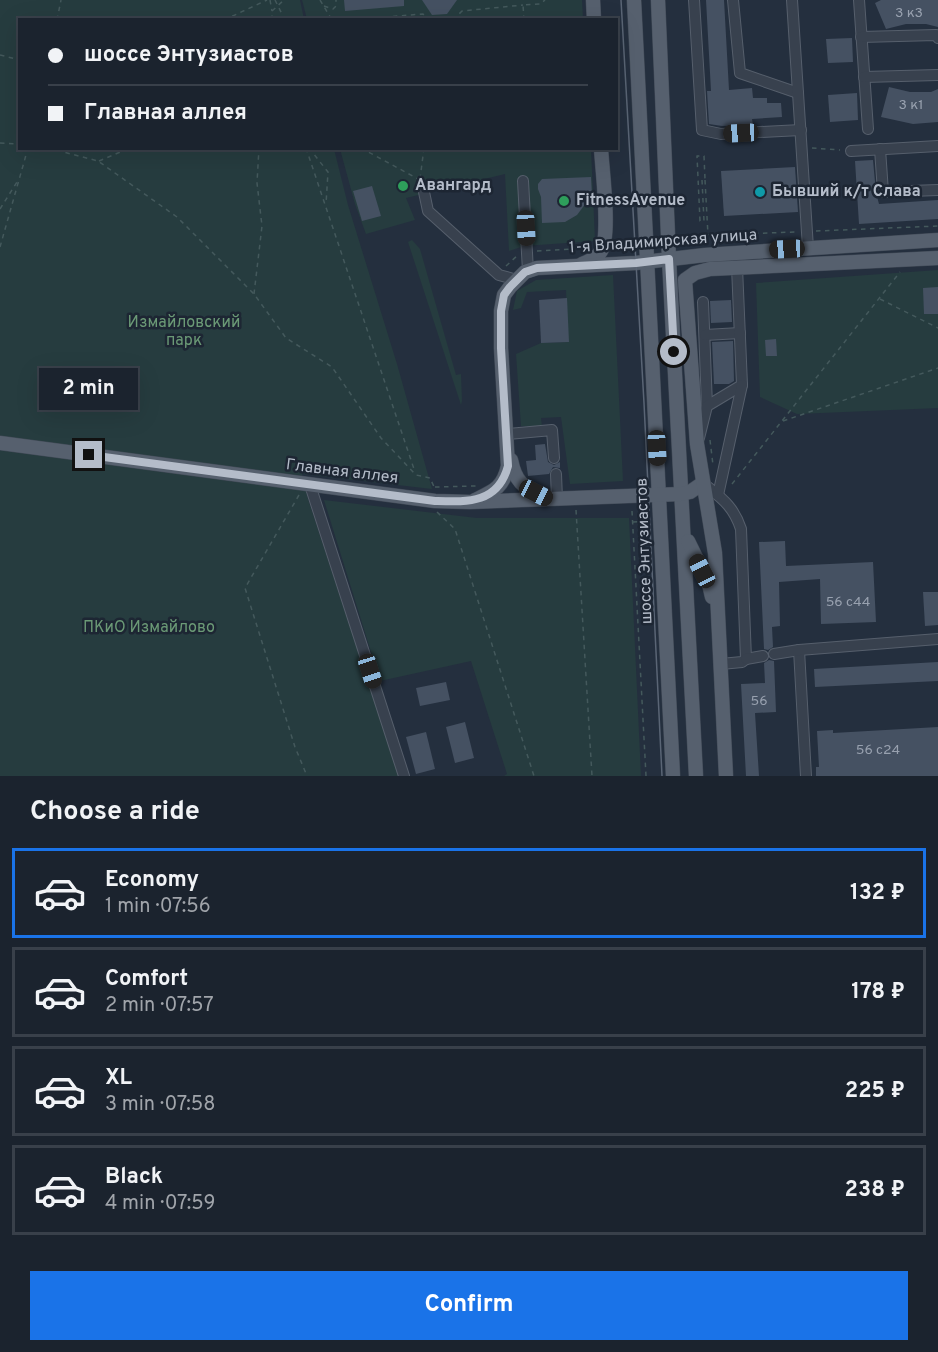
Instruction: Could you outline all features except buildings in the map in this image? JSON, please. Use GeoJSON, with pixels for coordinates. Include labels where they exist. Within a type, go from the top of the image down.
{"type":"FeatureCollection","features":[{"type":"Feature","properties":{"kind":"main road"},"geometry":{"type":"LineString","coordinates":[[593,0],[594,18]]}},
{"type":"Feature","properties":{"kind":"main road","name":"шоссе Энтузиастов"},"geometry":{"type":"LineString","coordinates":[[634,0],[673,776]]}},
{"type":"Feature","properties":{"kind":"main road"},"geometry":{"type":"LineString","coordinates":[[658,0],[696,776]]}},
{"type":"Feature","properties":{"kind":"main road"},"geometry":{"type":"LineString","coordinates":[[581,265],[594,259],[601,252],[606,237],[601,150]]}},
{"type":"Feature","properties":{"kind":"main road","name":"1-я Владимирская улица"},"geometry":{"type":"LineString","coordinates":[[528,271],[537,268],[938,240]]}},
{"type":"Feature","properties":{"kind":"main road","name":"1-я Владимирская улица"},"geometry":{"type":"LineString","coordinates":[[685,280],[695,273],[710,269],[938,258]]}},
{"type":"Feature","properties":{"kind":"main road"},"geometry":{"type":"LineString","coordinates":[[470,502],[496,488],[505,477],[508,466],[501,311],[504,295],[528,271]]}},
{"type":"Feature","properties":{"kind":"main road"},"geometry":{"type":"LineString","coordinates":[[685,280],[703,440],[703,483],[715,553],[726,776]]}},
{"type":"Feature","properties":{"kind":"main road"},"geometry":{"type":"LineString","coordinates":[[507,434],[513,469],[520,484],[553,499]]}},
{"type":"Feature","properties":{"kind":"main road","name":"Главная аллея"},"geometry":{"type":"LineString","coordinates":[[0,443],[311,487],[435,501],[470,502],[681,494]]}},
{"type":"Feature","properties":{"kind":"main road"},"geometry":{"type":"LineString","coordinates":[[681,494],[690,492],[703,483]]}},
{"type":"Feature","properties":{"kind":"main road"},"geometry":{"type":"LineString","coordinates":[[684,531],[709,584],[718,616]]}},
{"type":"Feature","properties":{"kind":"street"},"geometry":{"type":"LineString","coordinates":[[694,0],[702,130],[721,134],[801,130]]}},
{"type":"Feature","properties":{"kind":"street"},"geometry":{"type":"LineString","coordinates":[[733,0],[740,74],[798,93]]}},
{"type":"Feature","properties":{"kind":"street"},"geometry":{"type":"LineString","coordinates":[[792,0],[808,248]]}},
{"type":"Feature","properties":{"kind":"street"},"geometry":{"type":"LineString","coordinates":[[859,0],[868,129]]}},
{"type":"Feature","properties":{"kind":"street"},"geometry":{"type":"LineString","coordinates":[[861,37],[936,35],[938,38]]}},
{"type":"Feature","properties":{"kind":"street"},"geometry":{"type":"LineString","coordinates":[[864,77],[938,75]]}},
{"type":"Feature","properties":{"kind":"street"},"geometry":{"type":"LineString","coordinates":[[851,151],[938,146]]}},
{"type":"Feature","properties":{"kind":"street"},"geometry":{"type":"LineString","coordinates":[[880,149],[883,192],[938,190]]}},
{"type":"Feature","properties":{"kind":"street"},"geometry":{"type":"LineString","coordinates":[[523,180],[528,271]]}},
{"type":"Feature","properties":{"kind":"street"},"geometry":{"type":"LineString","coordinates":[[424,192],[428,211],[499,275],[517,280]]}},
{"type":"Feature","properties":{"kind":"street"},"geometry":{"type":"LineString","coordinates":[[720,497],[742,385],[737,267]]}},
{"type":"Feature","properties":{"kind":"street"},"geometry":{"type":"LineString","coordinates":[[670,281],[685,280]]}},
{"type":"Feature","properties":{"kind":"street"},"geometry":{"type":"LineString","coordinates":[[703,440],[707,406],[704,302]]}},
{"type":"Feature","properties":{"kind":"street"},"geometry":{"type":"LineString","coordinates":[[705,335],[740,333]]}},
{"type":"Feature","properties":{"kind":"street"},"geometry":{"type":"LineString","coordinates":[[707,406],[742,385]]}},
{"type":"Feature","properties":{"kind":"street"},"geometry":{"type":"LineString","coordinates":[[507,434],[552,430],[554,458]]}},
{"type":"Feature","properties":{"kind":"street"},"geometry":{"type":"LineString","coordinates":[[553,499],[556,474]]}},
{"type":"Feature","properties":{"kind":"street"},"geometry":{"type":"LineString","coordinates":[[703,483],[736,513],[741,529],[746,659]]}},
{"type":"Feature","properties":{"kind":"street"},"geometry":{"type":"LineString","coordinates":[[311,487],[388,716],[404,776]]}},
{"type":"Feature","properties":{"kind":"street"},"geometry":{"type":"LineString","coordinates":[[721,664],[799,650],[938,639]]}},
{"type":"Feature","properties":{"kind":"street"},"geometry":{"type":"LineString","coordinates":[[799,650],[806,776]]}},
{"type":"Feature","properties":{"kind":"path"},"geometry":{"type":"LineString","coordinates":[[57,18],[61,0]]}},
{"type":"Feature","properties":{"kind":"path"},"geometry":{"type":"LineString","coordinates":[[228,18],[268,0],[272,18]]}},
{"type":"Feature","properties":{"kind":"path"},"geometry":{"type":"LineString","coordinates":[[275,0],[282,14],[281,18]]}},
{"type":"Feature","properties":{"kind":"path"},"geometry":{"type":"LineString","coordinates":[[272,11],[284,0]]}},
{"type":"Feature","properties":{"kind":"path"},"geometry":{"type":"LineString","coordinates":[[321,0],[331,18]]}},
{"type":"Feature","properties":{"kind":"path"},"geometry":{"type":"LineString","coordinates":[[324,6],[333,9],[336,6],[336,0]]}},
{"type":"Feature","properties":{"kind":"path"},"geometry":{"type":"LineString","coordinates":[[455,18],[462,10],[540,4],[545,0]]}},
{"type":"Feature","properties":{"kind":"path"},"geometry":{"type":"LineString","coordinates":[[523,5],[524,18]]}},
{"type":"Feature","properties":{"kind":"path"},"geometry":{"type":"LineString","coordinates":[[373,18],[423,14],[428,18]]}},
{"type":"Feature","properties":{"kind":"path"},"geometry":{"type":"LineString","coordinates":[[0,55],[18,60]]}},
{"type":"Feature","properties":{"kind":"path"},"geometry":{"type":"LineString","coordinates":[[0,143],[18,144]]}},
{"type":"Feature","properties":{"kind":"path"},"geometry":{"type":"LineString","coordinates":[[802,148],[851,151]]}},
{"type":"Feature","properties":{"kind":"path"},"geometry":{"type":"LineString","coordinates":[[0,246],[27,150]]}},
{"type":"Feature","properties":{"kind":"path"},"geometry":{"type":"LineString","coordinates":[[56,150],[98,161],[177,217],[254,294],[286,338],[332,367],[381,438],[416,475],[430,478],[435,487],[435,493]]}},
{"type":"Feature","properties":{"kind":"path"},"geometry":{"type":"LineString","coordinates":[[98,161],[125,150]]}},
{"type":"Feature","properties":{"kind":"path"},"geometry":{"type":"LineString","coordinates":[[254,294],[262,226],[257,183],[258,150]]}},
{"type":"Feature","properties":{"kind":"path"},"geometry":{"type":"LineString","coordinates":[[308,150],[416,475]]}},
{"type":"Feature","properties":{"kind":"path"},"geometry":{"type":"LineString","coordinates":[[309,150],[328,172],[326,208]]}},
{"type":"Feature","properties":{"kind":"path"},"geometry":{"type":"LineString","coordinates":[[365,150],[420,180]]}},
{"type":"Feature","properties":{"kind":"path"},"geometry":{"type":"LineString","coordinates":[[424,150],[420,180],[424,192]]}},
{"type":"Feature","properties":{"kind":"path"},"geometry":{"type":"LineString","coordinates":[[704,242],[708,235],[704,156],[697,156],[700,221],[704,221],[702,180],[705,179]]}},
{"type":"Feature","properties":{"kind":"path"},"geometry":{"type":"LineString","coordinates":[[0,208],[4,205],[18,179]]}},
{"type":"Feature","properties":{"kind":"path"},"geometry":{"type":"LineString","coordinates":[[708,235],[938,226]]}},
{"type":"Feature","properties":{"kind":"path"},"geometry":{"type":"LineString","coordinates":[[732,484],[900,273]]}},
{"type":"Feature","properties":{"kind":"path"},"geometry":{"type":"LineString","coordinates":[[879,299],[938,328]]}},
{"type":"Feature","properties":{"kind":"path"},"geometry":{"type":"LineString","coordinates":[[782,421],[938,368]]}},
{"type":"Feature","properties":{"kind":"path"},"geometry":{"type":"LineString","coordinates":[[703,440],[714,472]]}},
{"type":"Feature","properties":{"kind":"path"},"geometry":{"type":"LineString","coordinates":[[307,776],[295,747],[245,588],[299,495],[311,487]]}},
{"type":"Feature","properties":{"kind":"path"},"geometry":{"type":"LineString","coordinates":[[434,510],[455,529],[534,775],[530,776]]}},
{"type":"Feature","properties":{"kind":"path"},"geometry":{"type":"LineString","coordinates":[[576,510],[592,776]]}},
{"type":"Feature","properties":{"kind":"path"},"geometry":{"type":"LineString","coordinates":[[632,511],[646,776]]}},
{"type":"Feature","properties":{"kind":"path"},"geometry":{"type":"LineString","coordinates":[[633,522],[653,521]]}},
{"type":"Feature","properties":{"kind":"green space","name":"Измайловский парк"},"geometry":{"type":"Polygon","coordinates":[[[0,0],[300,0],[304,18],[18,18],[18,150],[334,150],[348,205],[397,364],[432,489],[302,474],[308,499],[399,776],[0,776],[0,0]]]}},
{"type":"Feature","properties":{"kind":"green space"},"geometry":{"type":"Polygon","coordinates":[[[302,0],[582,0],[583,18],[307,18],[302,0]]]}},
{"type":"Feature","properties":{"kind":"green space"},"geometry":{"type":"Polygon","coordinates":[[[340,150],[591,150],[595,241],[524,246],[509,251],[505,174],[406,198],[415,220],[366,234],[340,150]]]}},
{"type":"Feature","properties":{"kind":"green space"},"geometry":{"type":"Polygon","coordinates":[[[412,240],[420,249],[456,375],[461,374],[461,405],[408,242],[412,240]]]}},
{"type":"Feature","properties":{"kind":"green space"},"geometry":{"type":"Polygon","coordinates":[[[938,270],[938,408],[797,414],[760,397],[756,283],[938,270]]]}},
{"type":"Feature","properties":{"kind":"green space"},"geometry":{"type":"Polygon","coordinates":[[[613,275],[623,481],[570,484],[561,417],[541,418],[542,427],[521,426],[516,354],[541,343],[568,342],[566,290],[527,292],[521,308],[513,310],[517,291],[536,280],[613,275]]]}},
{"type":"Feature","properties":{"kind":"green space"},"geometry":{"type":"Polygon","coordinates":[[[324,500],[477,518],[629,518],[641,776],[504,776],[507,774],[471,661],[380,681],[324,500]]]}},
{"type":"Feature","properties":{"kind":"tram line"},"geometry":{"type":"LineString","coordinates":[[621,0],[662,776]]}},
{"type":"Feature","properties":{"kind":"place","name":"Авангард"},"geometry":{"type":"Point","coordinates":[403,186]}},
{"type":"Feature","properties":{"kind":"place","name":"Бывший к/т Слава"},"geometry":{"type":"Point","coordinates":[760,192]}},
{"type":"Feature","properties":{"kind":"place","name":"FitnessAvenue"},"geometry":{"type":"Point","coordinates":[564,201]}},
{"type":"Feature","properties":{"kind":"route"},"geometry":{"type":"LineString","coordinates":[[89,455],[435,501],[470,502],[490,493],[501,484],[508,466],[501,311],[504,295],[525,272],[537,268],[669,259],[674,352]]}},
{"type":"Feature","properties":{"kind":"park label","name":"ПКиО Измайлово"},"geometry":{"type":"Point","coordinates":[149,628]}}]}
